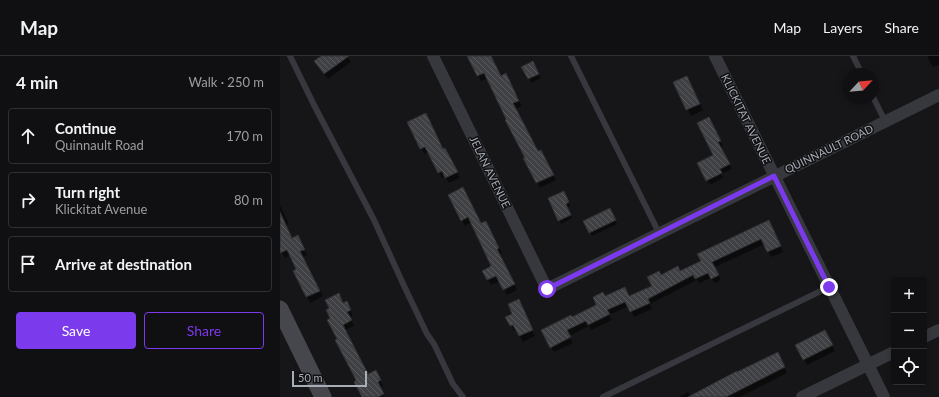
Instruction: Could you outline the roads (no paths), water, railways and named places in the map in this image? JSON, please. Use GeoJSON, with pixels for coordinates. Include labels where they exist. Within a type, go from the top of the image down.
{"type":"FeatureCollection","features":[{"type":"Feature","properties":{"kind":"street","name":"JELAN AVENUE"},"geometry":{"type":"LineString","coordinates":[[434,56],[547,289]]}},
{"type":"Feature","properties":{"kind":"street","name":"KLICKITAT AVENUE"},"geometry":{"type":"LineString","coordinates":[[715,56],[884,397]]}},
{"type":"Feature","properties":{"kind":"street","name":"QUINNAULT ROAD"},"geometry":{"type":"LineString","coordinates":[[547,289],[939,95]]}},
{"type":"Feature","properties":{"kind":"street"},"geometry":{"type":"LineString","coordinates":[[280,309],[321,396]]}},
{"type":"Feature","properties":{"kind":"street"},"geometry":{"type":"LineString","coordinates":[[927,336],[939,330]]}},
{"type":"Feature","properties":{"kind":"street"},"geometry":{"type":"LineString","coordinates":[[802,397],[891,354]]}},
{"type":"Feature","properties":{"kind":"lane"},"geometry":{"type":"LineString","coordinates":[[290,56],[314,106],[374,220],[427,334],[434,344],[453,384],[463,397]]}},
{"type":"Feature","properties":{"kind":"lane"},"geometry":{"type":"LineString","coordinates":[[571,56],[660,233]]}},
{"type":"Feature","properties":{"kind":"lane"},"geometry":{"type":"LineString","coordinates":[[853,56],[859,68]]}},
{"type":"Feature","properties":{"kind":"lane"},"geometry":{"type":"LineString","coordinates":[[876,104],[885,121]]}},
{"type":"Feature","properties":{"kind":"lane"},"geometry":{"type":"LineString","coordinates":[[603,397],[829,287]]}}]}
